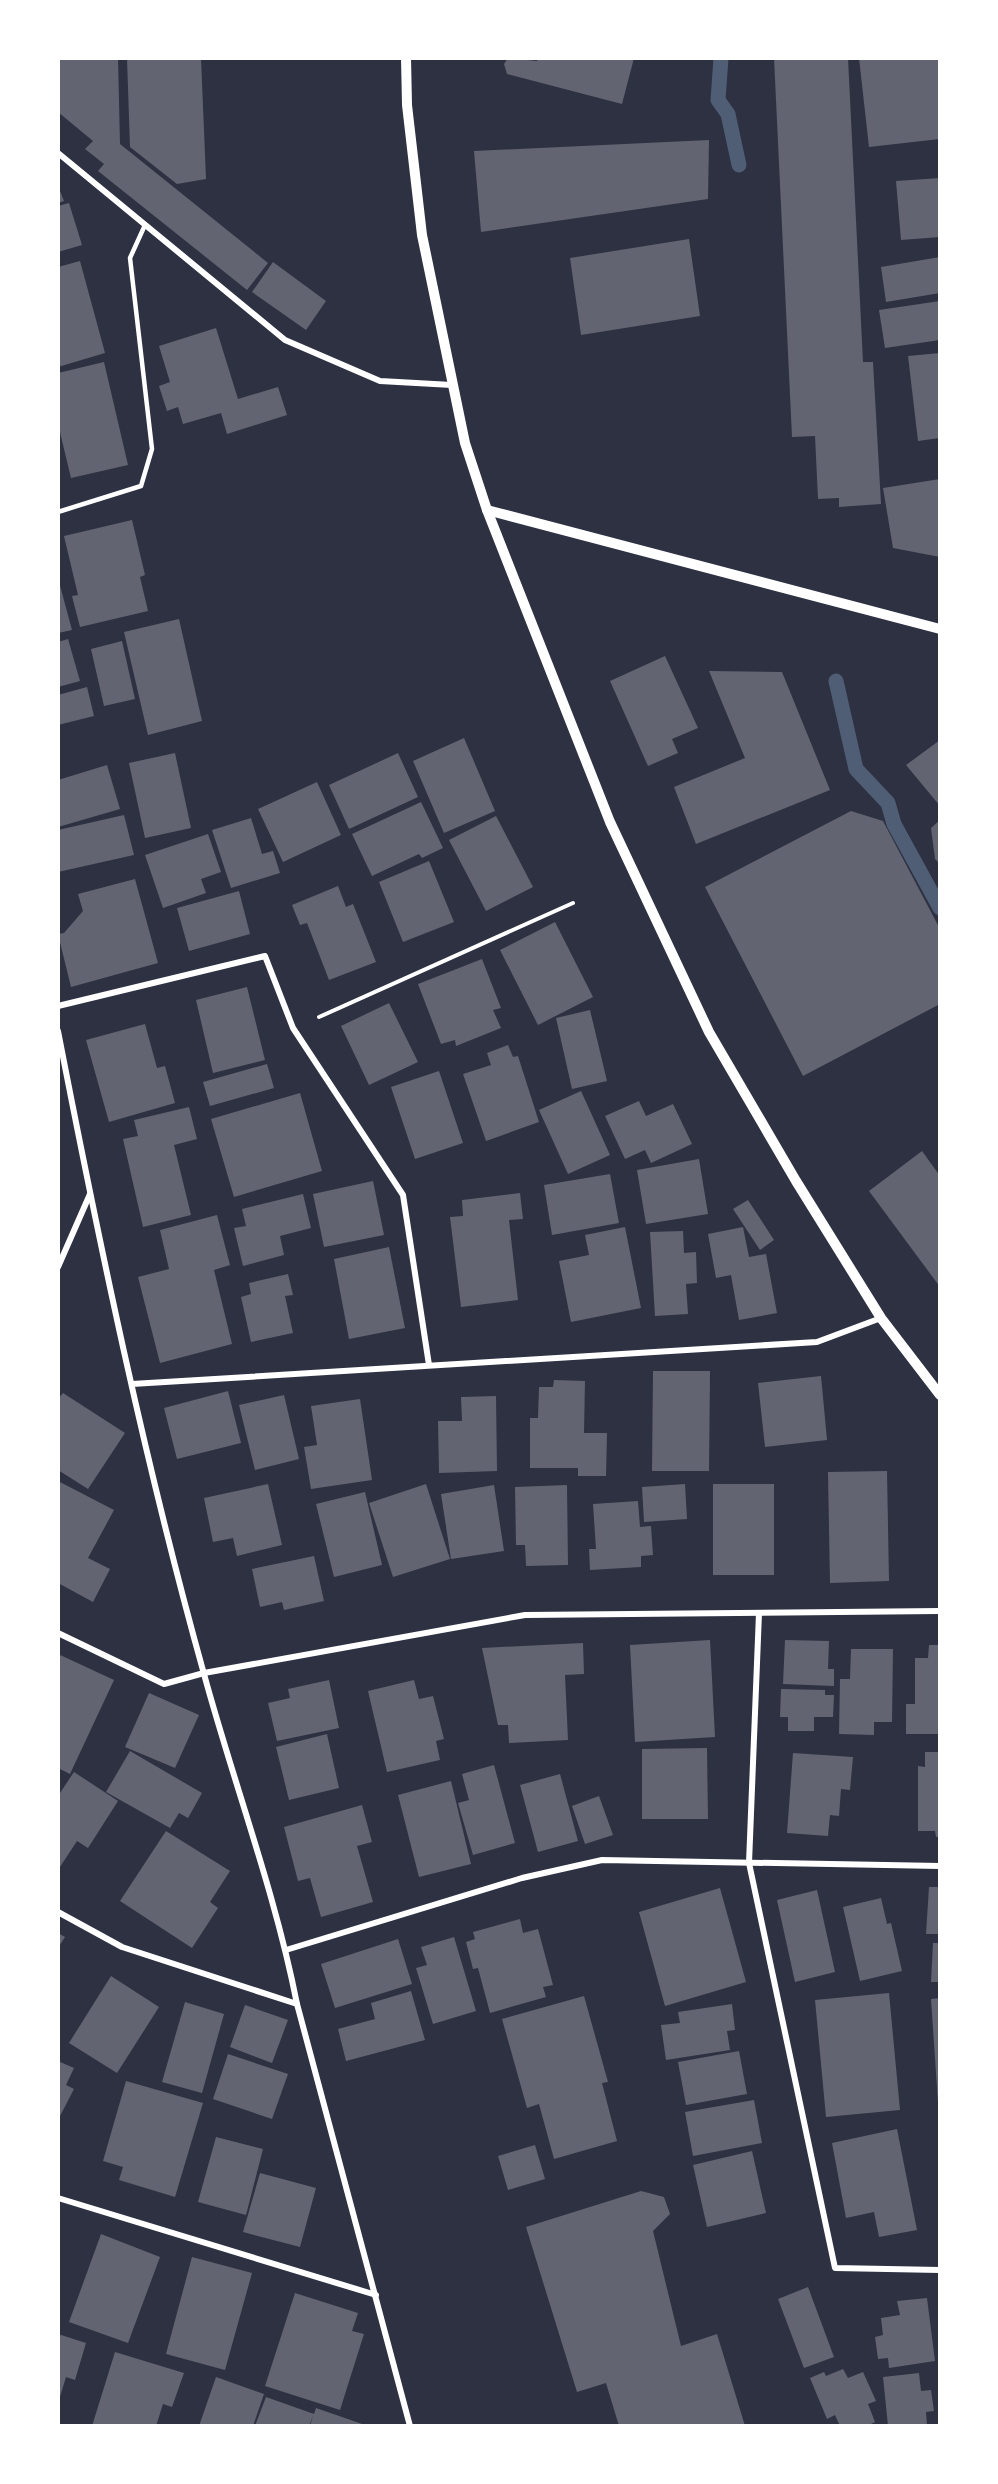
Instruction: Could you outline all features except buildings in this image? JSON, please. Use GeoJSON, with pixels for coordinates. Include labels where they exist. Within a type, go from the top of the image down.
{"type":"FeatureCollection","features":[{"type":"Feature","properties":{"kind":"street"},"geometry":{"type":"LineString","coordinates":[[406,58],[407,105],[422,235],[465,443],[487,510],[610,822],[709,1032],[796,1181],[882,1318],[939,1395]]}},
{"type":"Feature","properties":{"kind":"street"},"geometry":{"type":"LineString","coordinates":[[58,153],[285,340],[380,381],[452,385]]}},
{"type":"Feature","properties":{"kind":"street"},"geometry":{"type":"LineString","coordinates":[[487,510],[939,629]]}},
{"type":"Feature","properties":{"kind":"street"},"geometry":{"type":"LineString","coordinates":[[58,1006],[265,956],[293,1028],[403,1195],[429,1365]]}},
{"type":"Feature","properties":{"kind":"street"},"geometry":{"type":"LineString","coordinates":[[58,1031],[90,1194],[132,1384],[204,1673],[286,1950],[297,2004],[410,2426]]}},
{"type":"Feature","properties":{"kind":"street"},"geometry":{"type":"LineString","coordinates":[[58,1267],[90,1194]]}},
{"type":"Feature","properties":{"kind":"street"},"geometry":{"type":"LineString","coordinates":[[132,1384],[817,1342],[882,1318]]}},
{"type":"Feature","properties":{"kind":"street"},"geometry":{"type":"LineString","coordinates":[[58,1633],[164,1684],[204,1673],[525,1615],[939,1611]]}},
{"type":"Feature","properties":{"kind":"street"},"geometry":{"type":"LineString","coordinates":[[759,1613],[749,1863],[835,2268],[939,2270]]}},
{"type":"Feature","properties":{"kind":"street"},"geometry":{"type":"LineString","coordinates":[[286,1950],[522,1878],[602,1860],[939,1866]]}},
{"type":"Feature","properties":{"kind":"street"},"geometry":{"type":"LineString","coordinates":[[58,1912],[122,1947],[297,2004]]}},
{"type":"Feature","properties":{"kind":"street"},"geometry":{"type":"LineString","coordinates":[[58,2198],[376,2295]]}},
{"type":"Feature","properties":{"kind":"lane"},"geometry":{"type":"LineString","coordinates":[[58,512],[141,486],[152,448],[130,258],[145,225]]}},
{"type":"Feature","properties":{"kind":"path"},"geometry":{"type":"LineString","coordinates":[[293,1028],[573,903]]}},
{"type":"Feature","properties":{"kind":"waterway"},"geometry":{"type":"LineString","coordinates":[[721,58],[718,100],[728,114],[739,165]]}},
{"type":"Feature","properties":{"kind":"waterway"},"geometry":{"type":"LineString","coordinates":[[836,681],[856,769],[888,803],[894,824],[940,908]]}}]}
